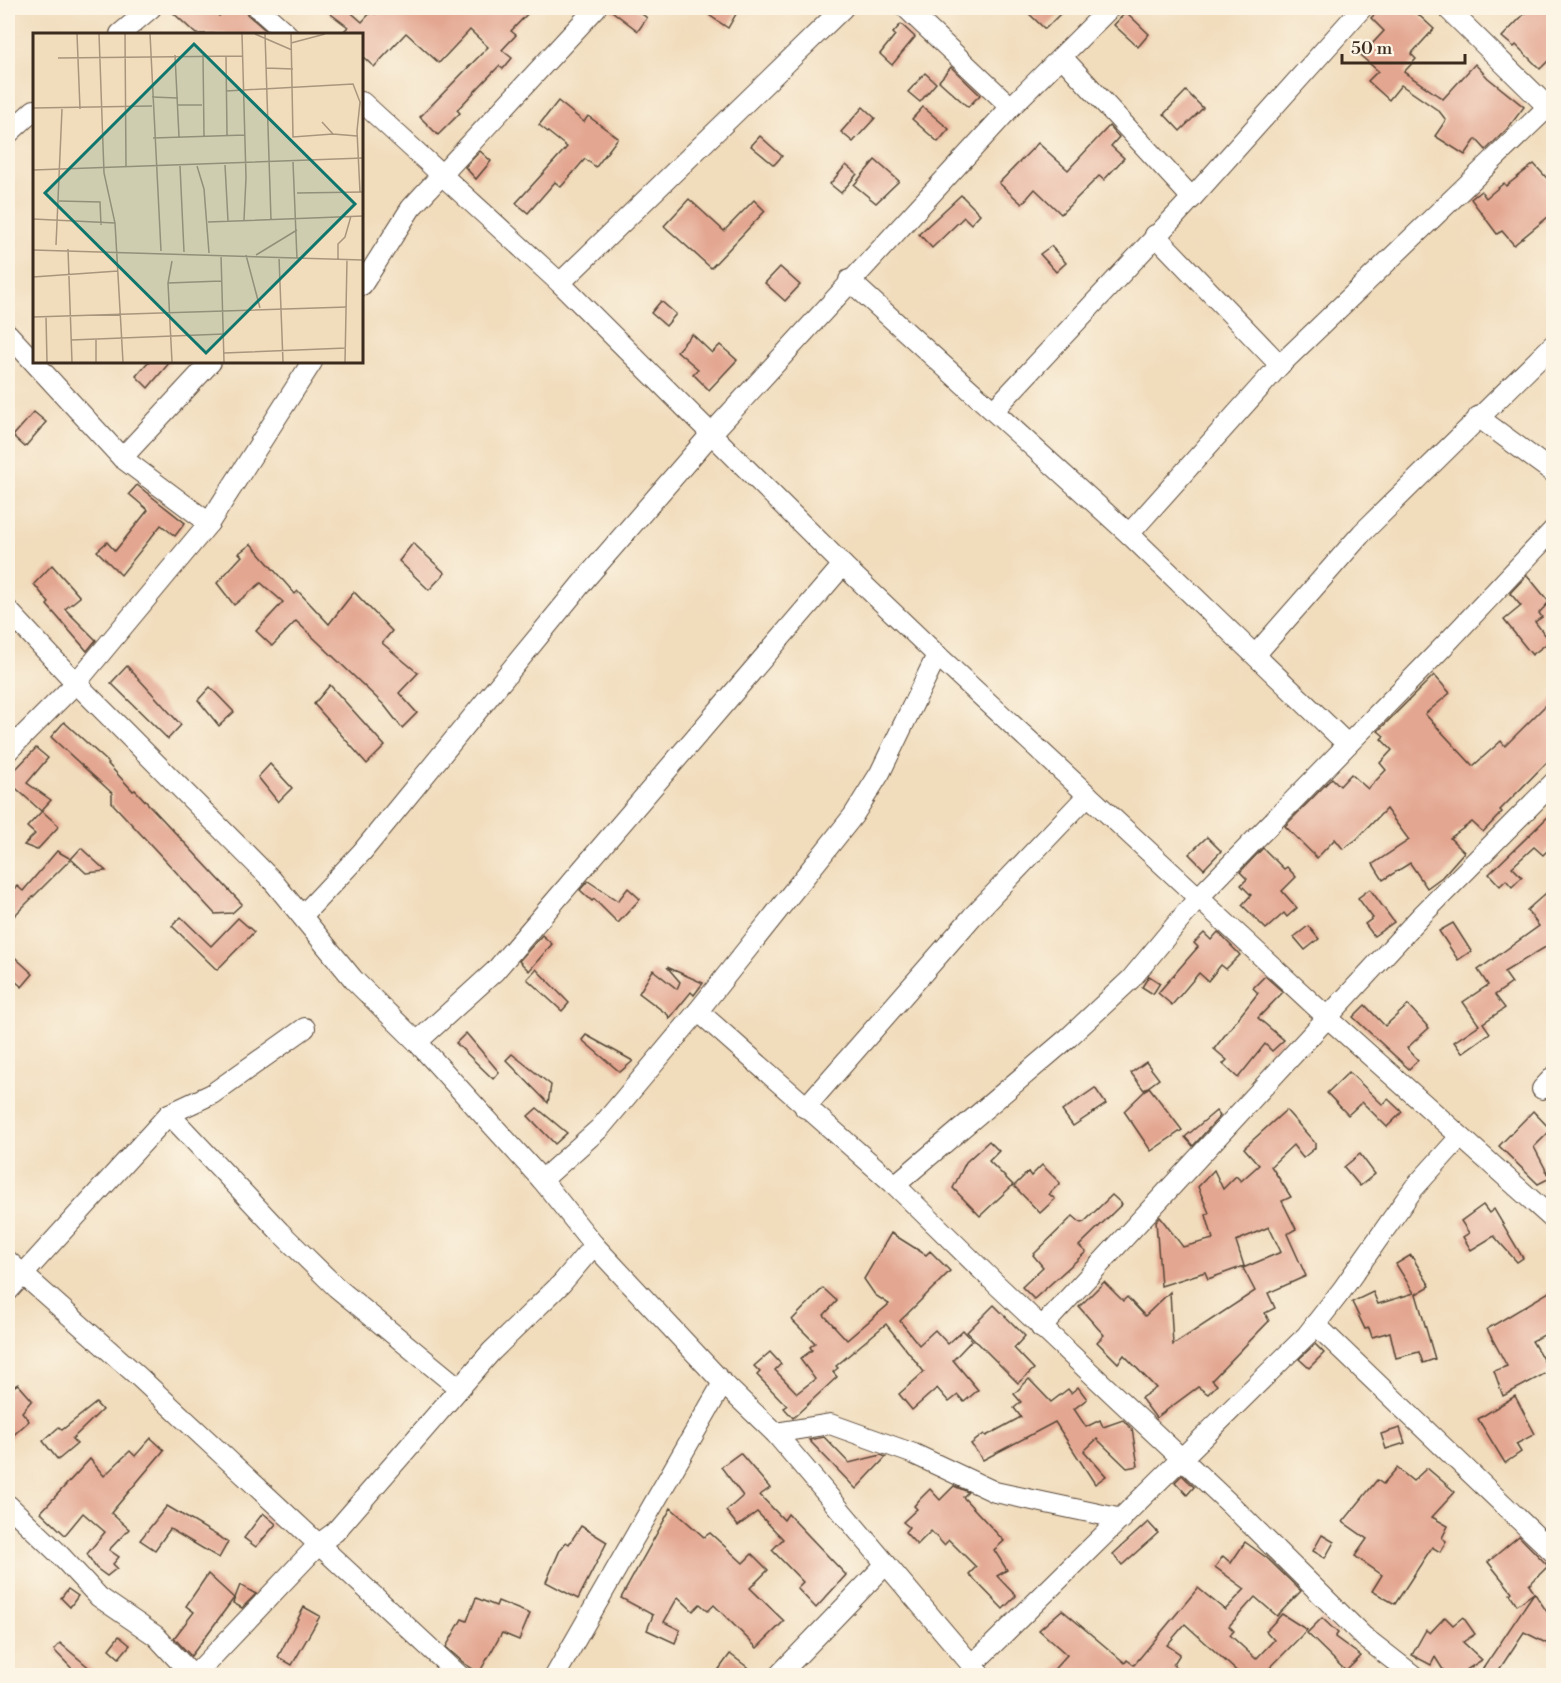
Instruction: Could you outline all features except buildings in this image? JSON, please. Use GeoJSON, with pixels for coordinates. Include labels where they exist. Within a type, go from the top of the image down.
{"type":"FeatureCollection","features":[{"type":"Feature","properties":{"kind":"street"},"geometry":{"type":"LineString","coordinates":[[121,33],[151,8]]}},
{"type":"Feature","properties":{"kind":"street"},"geometry":{"type":"LineString","coordinates":[[258,8],[286,33]]}},
{"type":"Feature","properties":{"kind":"street"},"geometry":{"type":"LineString","coordinates":[[363,283],[411,208],[596,8]]}},
{"type":"Feature","properties":{"kind":"street"},"geometry":{"type":"LineString","coordinates":[[560,283],[843,8]]}},
{"type":"Feature","properties":{"kind":"street"},"geometry":{"type":"LineString","coordinates":[[906,8],[1011,107]]}},
{"type":"Feature","properties":{"kind":"street"},"geometry":{"type":"LineString","coordinates":[[303,915],[362,852],[587,577],[711,434],[849,280],[1011,107],[1110,8]]}},
{"type":"Feature","properties":{"kind":"street"},"geometry":{"type":"LineString","coordinates":[[994,410],[1191,198],[1362,8]]}},
{"type":"Feature","properties":{"kind":"street"},"geometry":{"type":"LineString","coordinates":[[1129,534],[1280,365],[1551,110],[1447,8]]}},
{"type":"Feature","properties":{"kind":"street"},"geometry":{"type":"LineString","coordinates":[[1062,57],[1191,198]]}},
{"type":"Feature","properties":{"kind":"street"},"geometry":{"type":"LineString","coordinates":[[363,103],[560,283],[843,565],[937,655],[1328,1018],[1554,1220]]}},
{"type":"Feature","properties":{"kind":"street"},"geometry":{"type":"LineString","coordinates":[[8,134],[32,116]]}},
{"type":"Feature","properties":{"kind":"street"},"geometry":{"type":"LineString","coordinates":[[1155,235],[1280,365]]}},
{"type":"Feature","properties":{"kind":"street"},"geometry":{"type":"LineString","coordinates":[[849,280],[1129,534],[1347,744]]}},
{"type":"Feature","properties":{"kind":"street"},"geometry":{"type":"LineString","coordinates":[[8,334],[33,361]]}},
{"type":"Feature","properties":{"kind":"street"},"geometry":{"type":"LineString","coordinates":[[1256,654],[1362,533],[1554,344]]}},
{"type":"Feature","properties":{"kind":"street"},"geometry":{"type":"LineString","coordinates":[[35,363],[122,458],[209,523]]}},
{"type":"Feature","properties":{"kind":"street"},"geometry":{"type":"LineString","coordinates":[[122,458],[211,363]]}},
{"type":"Feature","properties":{"kind":"street"},"geometry":{"type":"LineString","coordinates":[[8,751],[76,683],[209,523],[311,363]]}},
{"type":"Feature","properties":{"kind":"street"},"geometry":{"type":"LineString","coordinates":[[1478,417],[1554,473]]}},
{"type":"Feature","properties":{"kind":"street"},"geometry":{"type":"LineString","coordinates":[[895,1185],[1068,1038],[1131,979],[1199,897],[1442,648],[1554,529]]}},
{"type":"Feature","properties":{"kind":"street"},"geometry":{"type":"LineString","coordinates":[[417,1042],[495,971],[843,565]]}},
{"type":"Feature","properties":{"kind":"street"},"geometry":{"type":"LineString","coordinates":[[8,610],[76,683],[272,880],[354,980],[417,1042],[542,1180],[594,1245],[723,1383],[775,1433],[976,1671],[1315,1324],[1414,1188],[1460,1137]]}},
{"type":"Feature","properties":{"kind":"street"},"geometry":{"type":"LineString","coordinates":[[542,1180],[600,1128],[698,1011],[853,816],[880,773],[937,655]]}},
{"type":"Feature","properties":{"kind":"street"},"geometry":{"type":"LineString","coordinates":[[1041,1328],[1421,916],[1554,782]]}},
{"type":"Feature","properties":{"kind":"street"},"geometry":{"type":"LineString","coordinates":[[805,1108],[972,917],[1088,795]]}},
{"type":"Feature","properties":{"kind":"street"},"geometry":{"type":"LineString","coordinates":[[698,1011],[805,1108],[895,1185],[1041,1328],[1182,1458],[1364,1638],[1414,1676]]}},
{"type":"Feature","properties":{"kind":"street"},"geometry":{"type":"LineString","coordinates":[[8,1291],[169,1114],[212,1094],[305,1028]]}},
{"type":"Feature","properties":{"kind":"street"},"geometry":{"type":"LineString","coordinates":[[169,1114],[280,1232],[336,1287],[459,1388]]}},
{"type":"Feature","properties":{"kind":"street"},"geometry":{"type":"LineString","coordinates":[[8,1505],[99,1597],[156,1636],[193,1676],[320,1543],[335,1532],[491,1352],[562,1283],[594,1245]]}},
{"type":"Feature","properties":{"kind":"street"},"geometry":{"type":"LineString","coordinates":[[8,1261],[320,1543],[460,1676]]}},
{"type":"Feature","properties":{"kind":"street"},"geometry":{"type":"LineString","coordinates":[[1315,1324],[1554,1554]]}},
{"type":"Feature","properties":{"kind":"street"},"geometry":{"type":"LineString","coordinates":[[555,1676],[723,1383]]}},
{"type":"Feature","properties":{"kind":"street"},"geometry":{"type":"LineString","coordinates":[[775,1433],[830,1424],[914,1454],[995,1492],[1122,1519]]}},
{"type":"Feature","properties":{"kind":"street"},"geometry":{"type":"LineString","coordinates":[[778,1676],[886,1564]]}}]}
